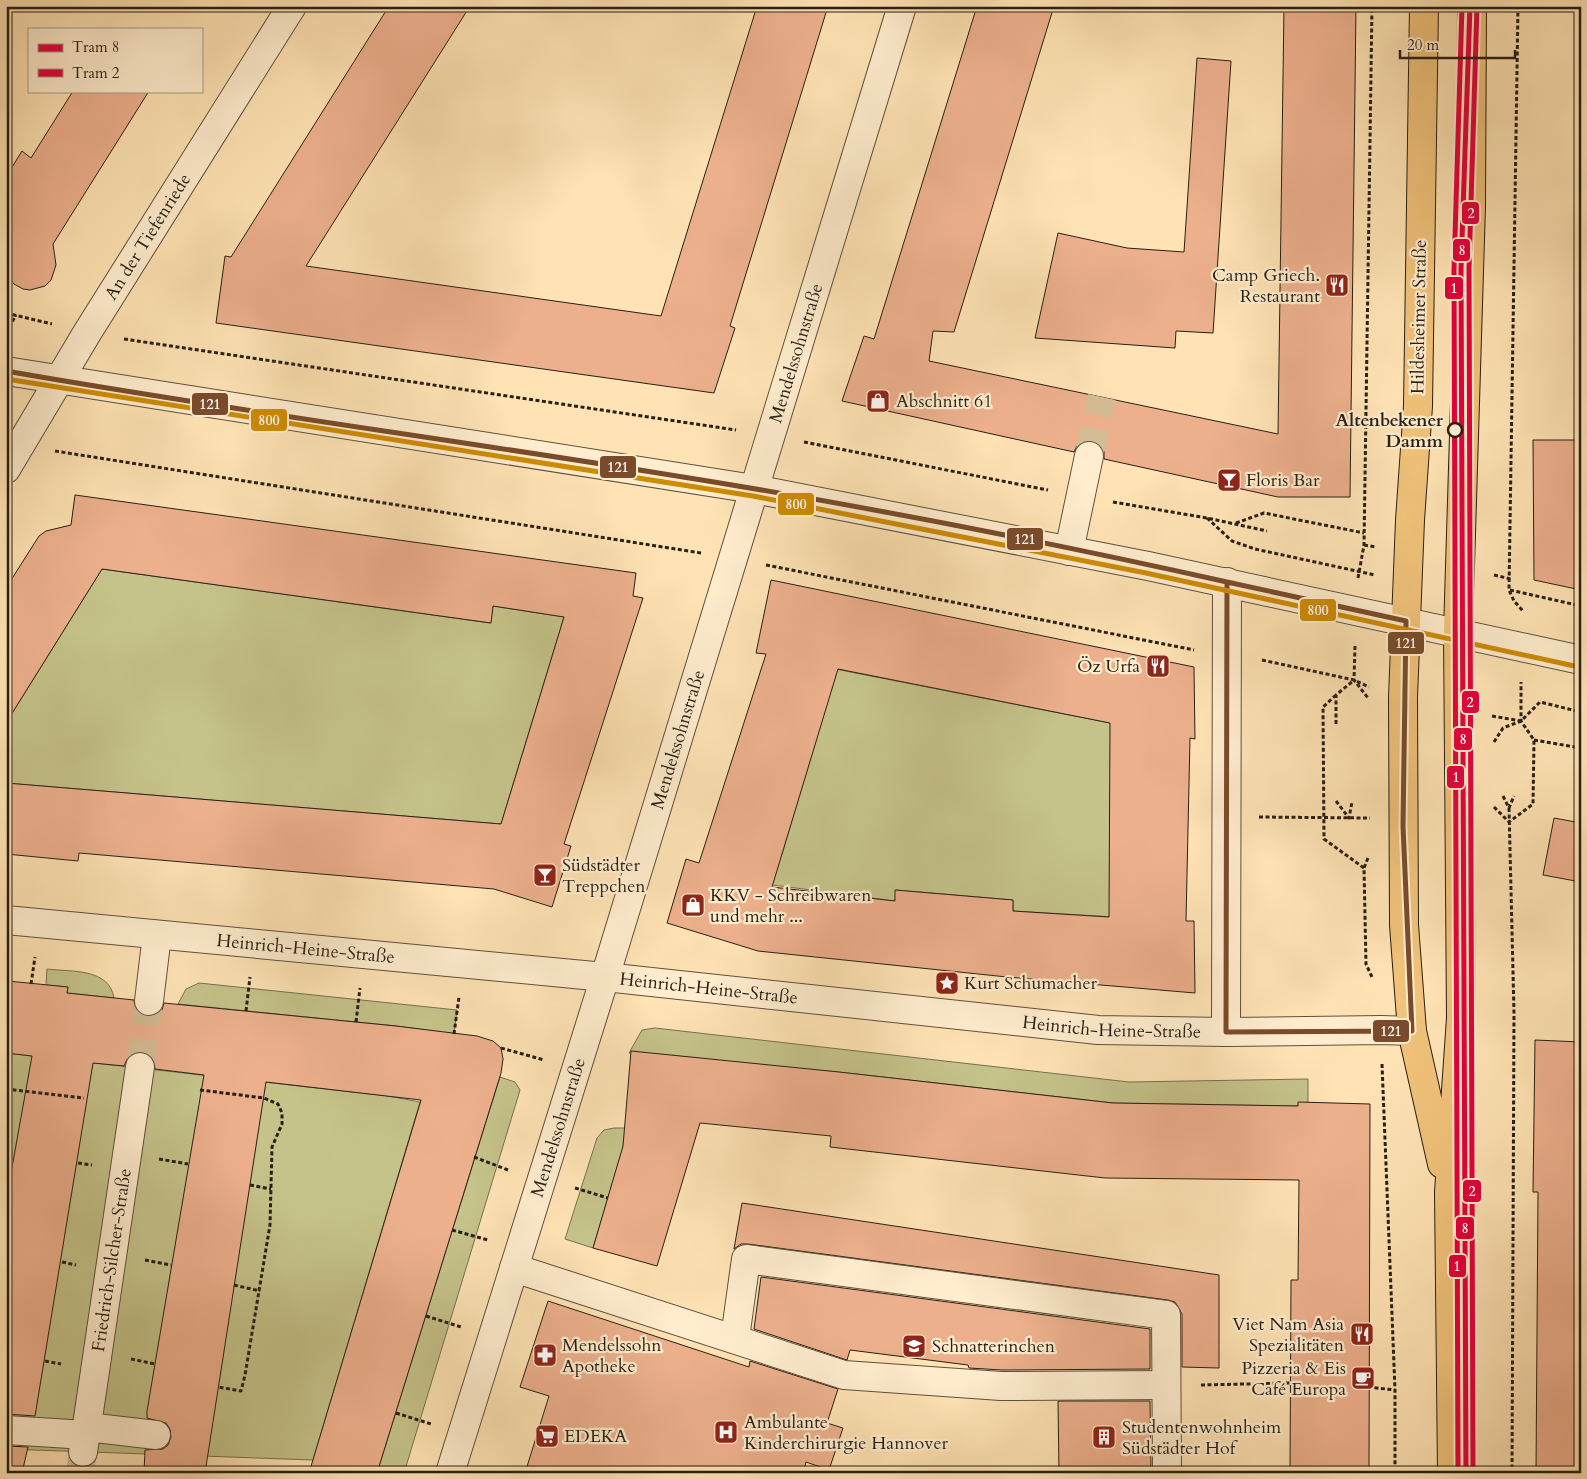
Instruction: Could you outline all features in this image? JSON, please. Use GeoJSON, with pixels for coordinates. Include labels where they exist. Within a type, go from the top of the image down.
{"type":"FeatureCollection","features":[{"type":"Feature","properties":{"kind":"main road","name":"Hildesheimer Straße"},"geometry":{"type":"LineString","coordinates":[[1424,6],[1418,406],[1403,697],[1404,925],[1412,1031],[1449,1192]]}},
{"type":"Feature","properties":{"kind":"main road","name":"Hildesheimer Straße"},"geometry":{"type":"LineString","coordinates":[[1452,1473],[1449,1192],[1461,1018],[1458,632],[1471,206],[1472,6]]}},
{"type":"Feature","properties":{"kind":"street","name":"An der Tiefenriede"},"geometry":{"type":"LineString","coordinates":[[6,469],[87,333],[292,6]]}},
{"type":"Feature","properties":{"kind":"street","name":"Mendelssohnstraße"},"geometry":{"type":"LineString","coordinates":[[450,1473],[772,435],[902,6]]}},
{"type":"Feature","properties":{"kind":"street"},"geometry":{"type":"LineString","coordinates":[[6,371],[59,381],[754,489],[1227,582],[1581,660]]}},
{"type":"Feature","properties":{"kind":"street"},"geometry":{"type":"LineString","coordinates":[[1069,551],[1089,456]]}},
{"type":"Feature","properties":{"kind":"street"},"geometry":{"type":"LineString","coordinates":[[1226,1032],[1227,582]]}},
{"type":"Feature","properties":{"kind":"street","name":"Heinrich-Heine-Straße"},"geometry":{"type":"LineString","coordinates":[[6,920],[605,977],[1098,1030],[1226,1032],[1412,1031]]}},
{"type":"Feature","properties":{"kind":"street"},"geometry":{"type":"LineString","coordinates":[[149,1001],[157,935]]}},
{"type":"Feature","properties":{"kind":"street","name":"Friedrich-Silcher-Straße"},"geometry":{"type":"LineString","coordinates":[[85,1438],[140,1068]]}},
{"type":"Feature","properties":{"kind":"street"},"geometry":{"type":"LineString","coordinates":[[736,1338],[746,1259],[1166,1315],[1167,1473]]}},
{"type":"Feature","properties":{"kind":"street"},"geometry":{"type":"LineString","coordinates":[[514,1268],[844,1374],[1000,1393],[1165,1385]]}},
{"type":"Feature","properties":{"kind":"street"},"geometry":{"type":"LineString","coordinates":[[6,1430],[85,1438],[156,1435]]}},
{"type":"Feature","properties":{"kind":"path"},"geometry":{"type":"LineString","coordinates":[[1372,6],[1364,558],[1359,570],[1354,680],[1323,707],[1324,839],[1364,868],[1366,964],[1380,992],[1395,1390],[1395,1473]]}},
{"type":"Feature","properties":{"kind":"path"},"geometry":{"type":"LineString","coordinates":[[1509,822],[1533,804],[1534,740],[1521,721],[1522,646],[1526,627],[1524,613],[1514,601],[1509,590],[1518,6]]}},
{"type":"Feature","properties":{"kind":"path"},"geometry":{"type":"LineString","coordinates":[[6,313],[87,333],[772,435],[1080,496],[1235,523],[1267,531]]}},
{"type":"Feature","properties":{"kind":"path"},"geometry":{"type":"LineString","coordinates":[[6,333],[16,315]]}},
{"type":"Feature","properties":{"kind":"path"},"geometry":{"type":"LineString","coordinates":[[20,446],[733,558],[1227,657],[1254,658],[1354,680],[1381,693],[1403,697]]}},
{"type":"Feature","properties":{"kind":"path"},"geometry":{"type":"LineString","coordinates":[[1235,523],[1264,513],[1364,533]]}},
{"type":"Feature","properties":{"kind":"path"},"geometry":{"type":"LineString","coordinates":[[1509,590],[1581,606]]}},
{"type":"Feature","properties":{"kind":"path"},"geometry":{"type":"LineString","coordinates":[[1336,695],[1336,724]]}},
{"type":"Feature","properties":{"kind":"path"},"geometry":{"type":"LineString","coordinates":[[1492,745],[1503,728],[1521,721],[1540,702],[1581,712]]}},
{"type":"Feature","properties":{"kind":"path"},"geometry":{"type":"LineString","coordinates":[[1459,710],[1521,721]]}},
{"type":"Feature","properties":{"kind":"path"},"geometry":{"type":"LineString","coordinates":[[1534,740],[1581,748]]}},
{"type":"Feature","properties":{"kind":"path"},"geometry":{"type":"LineString","coordinates":[[1503,796],[1509,808]]}},
{"type":"Feature","properties":{"kind":"path"},"geometry":{"type":"LineString","coordinates":[[1512,1473],[1514,1013],[1509,808],[1514,796]]}},
{"type":"Feature","properties":{"kind":"path"},"geometry":{"type":"LineString","coordinates":[[1336,801],[1349,818]]}},
{"type":"Feature","properties":{"kind":"path"},"geometry":{"type":"LineString","coordinates":[[1349,818],[1352,802]]}},
{"type":"Feature","properties":{"kind":"path"},"geometry":{"type":"LineString","coordinates":[[1492,804],[1509,822]]}},
{"type":"Feature","properties":{"kind":"path"},"geometry":{"type":"LineString","coordinates":[[1226,817],[1324,816],[1373,818]]}},
{"type":"Feature","properties":{"kind":"path"},"geometry":{"type":"LineString","coordinates":[[501,1048],[576,1069]]}},
{"type":"Feature","properties":{"kind":"path"},"geometry":{"type":"LineString","coordinates":[[6,1089],[84,1098]]}},
{"type":"Feature","properties":{"kind":"path"},"geometry":{"type":"LineString","coordinates":[[200,1090],[264,1098],[278,1104],[282,1113],[282,1124],[272,1147],[270,1225],[260,1291],[241,1391],[218,1386]]}},
{"type":"Feature","properties":{"kind":"path"},"geometry":{"type":"LineString","coordinates":[[6,1167],[12,1168]]}},
{"type":"Feature","properties":{"kind":"path"},"geometry":{"type":"LineString","coordinates":[[250,1185],[271,1189]]}},
{"type":"Feature","properties":{"kind":"path"},"geometry":{"type":"LineString","coordinates":[[234,1286],[260,1291]]}},
{"type":"Feature","properties":{"kind":"path"},"geometry":{"type":"LineString","coordinates":[[1165,1385],[1290,1383]]}},
{"type":"Feature","properties":{"kind":"path"},"geometry":{"type":"LineString","coordinates":[[1368,1387],[1395,1390]]}},
{"type":"Feature","properties":{"kind":"shaded area"},"geometry":{"type":"Polygon","coordinates":[[[102,569],[490,623],[493,606],[564,617],[501,824],[6,783],[6,723],[102,569]]]}},
{"type":"Feature","properties":{"kind":"shaded area"},"geometry":{"type":"Polygon","coordinates":[[[830,668],[1131,727],[1130,918],[1013,911],[1013,900],[896,890],[895,901],[765,884],[782,854],[801,789],[830,668]]]}},
{"type":"Feature","properties":{"kind":"shaded area"},"geometry":{"type":"Polygon","coordinates":[[[47,969],[88,973],[97,976],[111,988],[114,998],[67,993],[68,987],[46,985],[47,969]]]}},
{"type":"Feature","properties":{"kind":"shaded area"},"geometry":{"type":"Polygon","coordinates":[[[199,983],[457,1010],[454,1034],[396,1026],[178,1004],[186,989],[199,983]]]}},
{"type":"Feature","properties":{"kind":"shaded area"},"geometry":{"type":"Polygon","coordinates":[[[655,1028],[1129,1082],[1308,1079],[1308,1102],[1298,1106],[1113,1103],[838,1072],[629,1053],[642,1030],[655,1028]]]}},
{"type":"Feature","properties":{"kind":"shaded area"},"geometry":{"type":"Polygon","coordinates":[[[6,1053],[388,1096],[420,1102],[313,1460],[6,1449],[6,1053]]]}},
{"type":"Feature","properties":{"kind":"shaded area"},"geometry":{"type":"Polygon","coordinates":[[[500,1077],[515,1082],[520,1090],[404,1473],[377,1473],[500,1077]]]}},
{"type":"Feature","properties":{"kind":"shaded area"},"geometry":{"type":"Polygon","coordinates":[[[629,1128],[593,1248],[565,1239],[597,1138],[604,1130],[629,1128]]]}},
{"type":"Feature","properties":{"kind":"building"},"geometry":{"type":"Polygon","coordinates":[[[389,6],[470,6],[306,266],[661,316],[757,6],[828,6],[730,326],[735,328],[714,393],[216,323],[225,256],[231,257],[389,6]]]}},
{"type":"Feature","properties":{"kind":"building"},"geometry":{"type":"Polygon","coordinates":[[[977,6],[1054,6],[954,332],[933,331],[929,361],[1278,434],[1284,6],[1356,6],[1350,497],[1278,497],[1104,459],[1104,451],[1099,444],[1093,441],[1084,441],[1077,446],[1074,452],[842,401],[864,336],[874,339],[977,6]]]}},
{"type":"Feature","properties":{"kind":"building"},"geometry":{"type":"Polygon","coordinates":[[[1197,58],[1231,61],[1213,333],[1176,331],[1175,348],[1035,338],[1058,233],[1127,248],[1184,252],[1197,58]]]}},
{"type":"Feature","properties":{"kind":"building"},"geometry":{"type":"Polygon","coordinates":[[[72,92],[148,92],[53,244],[56,265],[51,280],[45,286],[30,290],[23,289],[14,284],[6,275],[6,177],[22,151],[31,158],[72,92]]]}},
{"type":"Feature","properties":{"kind":"building"},"geometry":{"type":"Polygon","coordinates":[[[1533,440],[1581,440],[1581,590],[1534,580],[1533,440]]]}},
{"type":"Feature","properties":{"kind":"building"},"geometry":{"type":"Polygon","coordinates":[[[75,495],[636,573],[633,596],[643,598],[564,844],[571,846],[552,907],[494,889],[79,853],[78,861],[6,854],[6,783],[501,824],[564,617],[493,606],[491,623],[102,569],[6,723],[6,588],[39,536],[46,531],[71,525],[75,495]]]}},
{"type":"Feature","properties":{"kind":"building"},"geometry":{"type":"Polygon","coordinates":[[[771,580],[1194,667],[1195,739],[1190,738],[1186,921],[1194,921],[1195,993],[1007,977],[758,951],[667,923],[686,859],[699,863],[766,654],[756,653],[771,580]],[[838,669],[772,887],[895,901],[895,890],[1013,900],[1013,911],[1109,917],[1110,723],[838,669]]]}},
{"type":"Feature","properties":{"kind":"building"},"geometry":{"type":"Polygon","coordinates":[[[1554,818],[1581,823],[1581,882],[1543,875],[1554,818]]]}},
{"type":"Feature","properties":{"kind":"building"},"geometry":{"type":"Polygon","coordinates":[[[8,981],[68,987],[67,993],[134,1000],[135,1008],[139,1013],[147,1016],[156,1015],[162,1010],[164,1003],[477,1036],[493,1041],[501,1048],[503,1059],[501,1073],[377,1473],[309,1473],[421,1100],[266,1082],[205,1473],[144,1473],[145,1450],[163,1449],[168,1445],[171,1437],[170,1429],[166,1423],[147,1418],[147,1411],[204,1075],[155,1069],[154,1061],[150,1055],[143,1052],[135,1052],[128,1057],[124,1066],[93,1063],[35,1416],[6,1414],[6,1201],[32,1056],[6,1053],[8,981]]]}},
{"type":"Feature","properties":{"kind":"building"},"geometry":{"type":"Polygon","coordinates":[[[1535,1040],[1581,1042],[1581,1473],[1536,1473],[1538,1192],[1533,1192],[1535,1040]]]}},
{"type":"Feature","properties":{"kind":"building"},"geometry":{"type":"Polygon","coordinates":[[[631,1051],[1113,1103],[1298,1106],[1298,1102],[1370,1104],[1369,1473],[1290,1473],[1291,1280],[1298,1280],[1299,1180],[1105,1178],[830,1147],[831,1136],[700,1123],[657,1266],[593,1248],[623,1146],[631,1051]]]}},
{"type":"Feature","properties":{"kind":"building"},"geometry":{"type":"Polygon","coordinates":[[[742,1203],[1219,1275],[1219,1368],[1182,1367],[1182,1314],[1175,1302],[748,1244],[741,1244],[734,1249],[742,1203]]]}},
{"type":"Feature","properties":{"kind":"building"},"geometry":{"type":"Polygon","coordinates":[[[761,1277],[1150,1329],[1150,1369],[1002,1370],[969,1368],[968,1365],[850,1350],[847,1360],[754,1329],[761,1277]]]}},
{"type":"Feature","properties":{"kind":"building"},"geometry":{"type":"Polygon","coordinates":[[[548,1301],[749,1367],[750,1361],[838,1389],[827,1423],[843,1428],[829,1470],[806,1462],[803,1473],[525,1473],[549,1396],[520,1387],[548,1301]]]}},
{"type":"Feature","properties":{"kind":"building","name":"Studentenwohnheim Südstädter Hof"},"geometry":{"type":"Polygon","coordinates":[[[1058,1401],[1150,1401],[1151,1473],[1059,1473],[1058,1401]]]}},
{"type":"Feature","properties":{"kind":"building"},"geometry":{"type":"Polygon","coordinates":[[[6,1446],[28,1447],[22,1473],[6,1473],[6,1446]]]}},
{"type":"Feature","properties":{"kind":"tunnel"},"geometry":{"type":"LineString","coordinates":[[1089,456],[1102,397]]}},
{"type":"Feature","properties":{"kind":"tunnel"},"geometry":{"type":"LineString","coordinates":[[140,1067],[149,1001]]}},
{"type":"Feature","properties":{"kind":"tunnel"},"geometry":{"type":"LineString","coordinates":[[80,1473],[83,1452]]}},
{"type":"Feature","properties":{"kind":"tram line","name":"8"},"geometry":{"type":"LineString","coordinates":[[1466,1473],[1461,269],[1470,6]]}},
{"type":"Feature","properties":{"kind":"tram line","name":"2"},"geometry":{"type":"LineString","coordinates":[[1473,1473],[1469,269],[1477,6]]}},
{"type":"Feature","properties":{"kind":"transit line","name":"1"},"geometry":{"type":"LineString","coordinates":[[1458,1473],[1454,269],[1462,6]]}},
{"type":"Feature","properties":{"kind":"transit line","name":"121"},"geometry":{"type":"LineString","coordinates":[[6,371],[801,497],[1086,551],[1227,582]]}},
{"type":"Feature","properties":{"kind":"transit line","name":"800"},"geometry":{"type":"LineString","coordinates":[[6,379],[753,496],[1146,573],[1579,667]]}},
{"type":"Feature","properties":{"kind":"transit line","name":"121"},"geometry":{"type":"LineString","coordinates":[[1227,582],[1406,621],[1403,826],[1412,1031],[1226,1032],[1227,582]]}},
{"type":"Feature","properties":{"kind":"place","name":"Camp Griech. Restaurant"},"geometry":{"type":"Point","coordinates":[1337,285]}},
{"type":"Feature","properties":{"kind":"place","name":"Abschnitt 61"},"geometry":{"type":"Point","coordinates":[878,401]}},
{"type":"Feature","properties":{"kind":"place","name":"Altenbekener Damm"},"geometry":{"type":"Point","coordinates":[1455,430]}},
{"type":"Feature","properties":{"kind":"place","name":"Floris Bar"},"geometry":{"type":"Point","coordinates":[1229,480]}},
{"type":"Feature","properties":{"kind":"place","name":"Öz Urfa"},"geometry":{"type":"Point","coordinates":[1158,666]}},
{"type":"Feature","properties":{"kind":"place","name":"Südstädter Treppchen"},"geometry":{"type":"Point","coordinates":[545,875]}},
{"type":"Feature","properties":{"kind":"place","name":"KKV - Schreibwaren und mehr ..."},"geometry":{"type":"Point","coordinates":[693,905]}},
{"type":"Feature","properties":{"kind":"place","name":"Kurt Schumacher"},"geometry":{"type":"Point","coordinates":[947,983]}},
{"type":"Feature","properties":{"kind":"place","name":"Viet Nam Asia Spezialitäten"},"geometry":{"type":"Point","coordinates":[1362,1334]}},
{"type":"Feature","properties":{"kind":"place","name":"Schnatterinchen"},"geometry":{"type":"Point","coordinates":[914,1346]}},
{"type":"Feature","properties":{"kind":"place","name":"Mendelssohn Apotheke"},"geometry":{"type":"Point","coordinates":[545,1355]}},
{"type":"Feature","properties":{"kind":"place","name":"Pizzeria & Eis Café Europa"},"geometry":{"type":"Point","coordinates":[1363,1378]}},
{"type":"Feature","properties":{"kind":"place","name":"Ambulante Kinderchirurgie Hannover"},"geometry":{"type":"Point","coordinates":[726,1432]}},
{"type":"Feature","properties":{"kind":"place","name":"EDEKA"},"geometry":{"type":"Point","coordinates":[547,1436]}},
{"type":"Feature","properties":{"kind":"place","name":"Studentenwohnheim Südstädter Hof"},"geometry":{"type":"Point","coordinates":[1104,1437]}}]}
